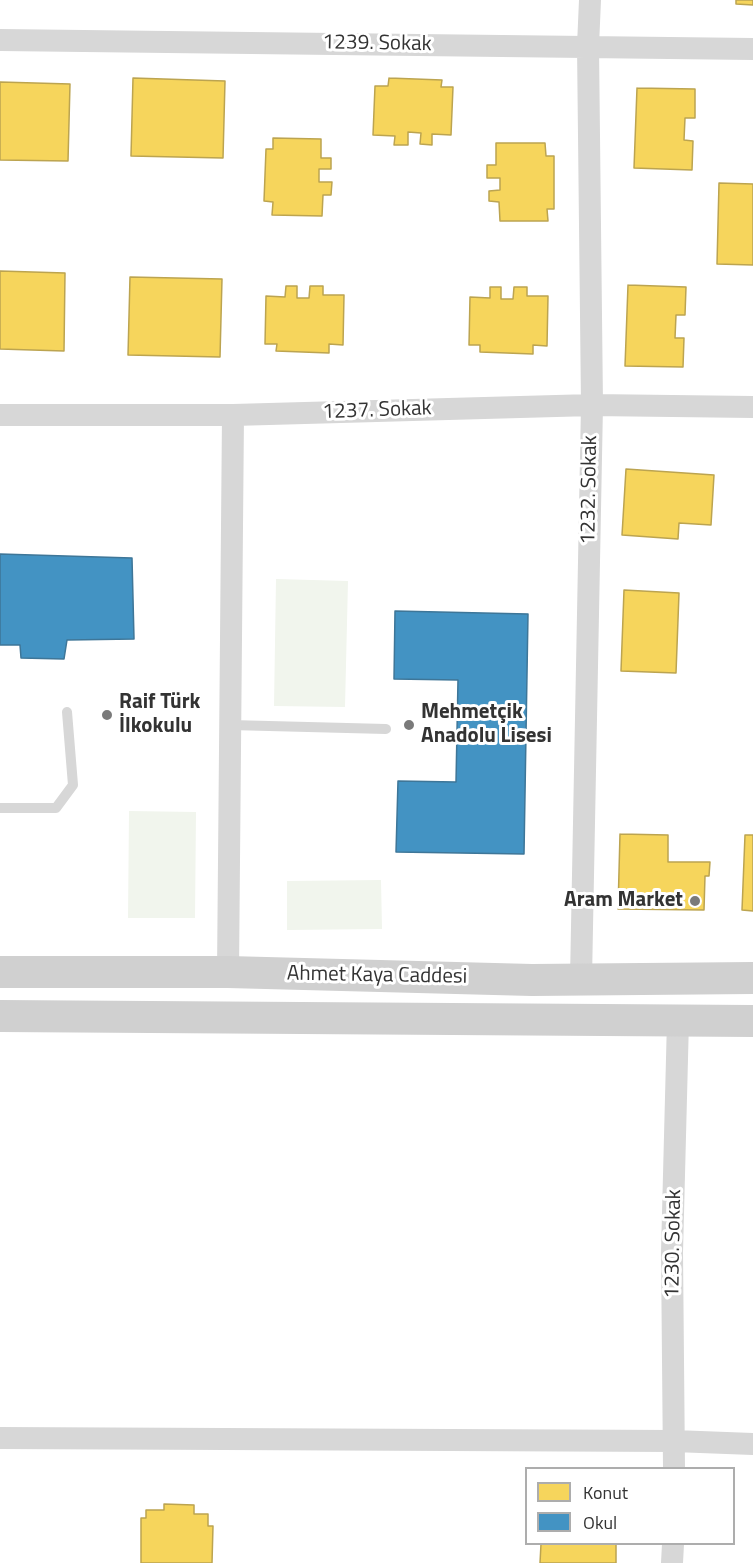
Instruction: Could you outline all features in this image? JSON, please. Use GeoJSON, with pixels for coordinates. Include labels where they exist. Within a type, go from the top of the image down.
{"type":"FeatureCollection","features":[{"type":"Feature","properties":{"kind":"main road","name":"Ahmet Kaya Caddesi"},"geometry":{"type":"LineString","coordinates":[[0,972],[228,972],[581,979],[753,978]]}},
{"type":"Feature","properties":{"kind":"main road"},"geometry":{"type":"LineString","coordinates":[[0,1016],[753,1021]]}},
{"type":"Feature","properties":{"kind":"street","name":"1232. Sokak"},"geometry":{"type":"LineString","coordinates":[[581,979],[592,405],[588,46],[590,0]]}},
{"type":"Feature","properties":{"kind":"street","name":"1239. Sokak"},"geometry":{"type":"LineString","coordinates":[[0,40],[753,49]]}},
{"type":"Feature","properties":{"kind":"street","name":"1237. Sokak"},"geometry":{"type":"LineString","coordinates":[[0,415],[233,415],[592,405],[753,407]]}},
{"type":"Feature","properties":{"kind":"street"},"geometry":{"type":"LineString","coordinates":[[228,972],[233,415]]}},
{"type":"Feature","properties":{"kind":"street","name":"1230. Sokak"},"geometry":{"type":"LineString","coordinates":[[674,1467],[672,1251],[678,1020]]}},
{"type":"Feature","properties":{"kind":"street"},"geometry":{"type":"LineString","coordinates":[[0,1437],[674,1441],[753,1444]]}},
{"type":"Feature","properties":{"kind":"street"},"geometry":{"type":"LineString","coordinates":[[672,1563],[673,1545]]}},
{"type":"Feature","properties":{"kind":"lane"},"geometry":{"type":"LineString","coordinates":[[0,808],[56,808],[73,785],[67,712]]}},
{"type":"Feature","properties":{"kind":"lane"},"geometry":{"type":"LineString","coordinates":[[230,725],[386,729]]}},
{"type":"Feature","properties":{"kind":"shaded area"},"geometry":{"type":"Polygon","coordinates":[[[276,579],[348,581],[345,707],[274,706],[276,579]]]}},
{"type":"Feature","properties":{"kind":"shaded area"},"geometry":{"type":"Polygon","coordinates":[[[129,811],[196,812],[195,918],[128,918],[129,811]]]}},
{"type":"Feature","properties":{"kind":"shaded area"},"geometry":{"type":"Polygon","coordinates":[[[381,880],[382,929],[287,930],[287,881],[381,880]]]}},
{"type":"Feature","properties":{"kind":"building: Konut"},"geometry":{"type":"Polygon","coordinates":[[[736,0],[753,0],[753,5],[736,4],[736,0]]]}},
{"type":"Feature","properties":{"kind":"building: Konut"},"geometry":{"type":"Polygon","coordinates":[[[133,78],[225,81],[223,158],[131,156],[133,78]]]}},
{"type":"Feature","properties":{"kind":"building: Konut"},"geometry":{"type":"Polygon","coordinates":[[[389,78],[442,80],[441,87],[453,87],[451,135],[432,134],[432,145],[420,144],[421,133],[408,132],[408,145],[394,145],[395,136],[373,135],[375,86],[388,86],[389,78]]]}},
{"type":"Feature","properties":{"kind":"building: Konut"},"geometry":{"type":"Polygon","coordinates":[[[0,82],[70,84],[68,161],[0,160],[0,82]]]}},
{"type":"Feature","properties":{"kind":"building: Konut"},"geometry":{"type":"Polygon","coordinates":[[[637,88],[695,89],[695,118],[685,118],[684,140],[693,141],[692,170],[634,168],[637,88]]]}},
{"type":"Feature","properties":{"kind":"building: Konut"},"geometry":{"type":"Polygon","coordinates":[[[273,138],[321,139],[321,158],[331,158],[331,169],[319,169],[319,182],[332,182],[331,195],[323,195],[322,216],[272,215],[273,202],[264,201],[266,149],[273,149],[273,138]]]}},
{"type":"Feature","properties":{"kind":"building: Konut"},"geometry":{"type":"Polygon","coordinates":[[[496,143],[545,143],[546,156],[554,156],[554,209],[547,209],[548,221],[500,221],[499,202],[489,201],[489,191],[500,190],[500,178],[487,178],[487,165],[496,165],[496,143]]]}},
{"type":"Feature","properties":{"kind":"building: Konut"},"geometry":{"type":"Polygon","coordinates":[[[719,183],[753,184],[753,265],[717,264],[719,183]]]}},
{"type":"Feature","properties":{"kind":"building: Konut"},"geometry":{"type":"Polygon","coordinates":[[[0,271],[65,273],[64,351],[0,349],[0,271]]]}},
{"type":"Feature","properties":{"kind":"building: Konut"},"geometry":{"type":"Polygon","coordinates":[[[130,277],[222,279],[220,357],[128,355],[130,277]]]}},
{"type":"Feature","properties":{"kind":"building: Konut"},"geometry":{"type":"Polygon","coordinates":[[[628,285],[686,287],[685,315],[676,315],[675,338],[684,338],[683,367],[625,366],[628,285]]]}},
{"type":"Feature","properties":{"kind":"building: Konut"},"geometry":{"type":"Polygon","coordinates":[[[286,286],[297,286],[297,298],[309,298],[310,286],[323,286],[323,295],[344,295],[343,345],[329,344],[329,353],[276,351],[277,344],[265,344],[266,296],[285,297],[286,286]]]}},
{"type":"Feature","properties":{"kind":"building: Konut"},"geometry":{"type":"Polygon","coordinates":[[[490,287],[501,287],[501,299],[513,299],[514,287],[527,287],[527,296],[548,296],[547,346],[533,345],[533,354],[480,352],[480,345],[469,345],[470,297],[490,298],[490,287]]]}},
{"type":"Feature","properties":{"kind":"building: Konut"},"geometry":{"type":"Polygon","coordinates":[[[626,469],[714,475],[711,525],[679,523],[678,539],[622,535],[626,469]]]}},
{"type":"Feature","properties":{"kind":"building: Konut"},"geometry":{"type":"Polygon","coordinates":[[[624,590],[679,593],[676,673],[621,671],[624,590]]]}},
{"type":"Feature","properties":{"kind":"building: Konut"},"geometry":{"type":"Polygon","coordinates":[[[620,834],[668,835],[668,862],[710,862],[709,876],[705,876],[704,910],[618,909],[620,834]]]}},
{"type":"Feature","properties":{"kind":"building: Konut"},"geometry":{"type":"Polygon","coordinates":[[[745,835],[753,835],[753,911],[742,910],[745,835]]]}},
{"type":"Feature","properties":{"kind":"building: Konut"},"geometry":{"type":"Polygon","coordinates":[[[164,1504],[194,1505],[194,1514],[208,1514],[208,1526],[213,1526],[212,1563],[141,1563],[141,1518],[146,1518],[146,1510],[164,1510],[164,1504]]]}},
{"type":"Feature","properties":{"kind":"building: Konut"},"geometry":{"type":"Polygon","coordinates":[[[541,1545],[616,1545],[616,1563],[540,1563],[541,1545]]]}},
{"type":"Feature","properties":{"kind":"building: Okul"},"geometry":{"type":"Polygon","coordinates":[[[0,554],[132,558],[134,639],[67,640],[64,659],[21,658],[20,645],[0,645],[0,554]]]}},
{"type":"Feature","properties":{"kind":"building: Okul"},"geometry":{"type":"Polygon","coordinates":[[[395,611],[528,614],[524,854],[396,852],[398,781],[456,782],[458,680],[394,679],[395,611]]]}},
{"type":"Feature","properties":{"kind":"place","name":"Raif Türk İlkokulu"},"geometry":{"type":"Point","coordinates":[107,715]}},
{"type":"Feature","properties":{"kind":"place","name":"Mehmetçik Anadolu Lisesi"},"geometry":{"type":"Point","coordinates":[409,725]}},
{"type":"Feature","properties":{"kind":"place","name":"Aram Market"},"geometry":{"type":"Point","coordinates":[695,901]}}]}
